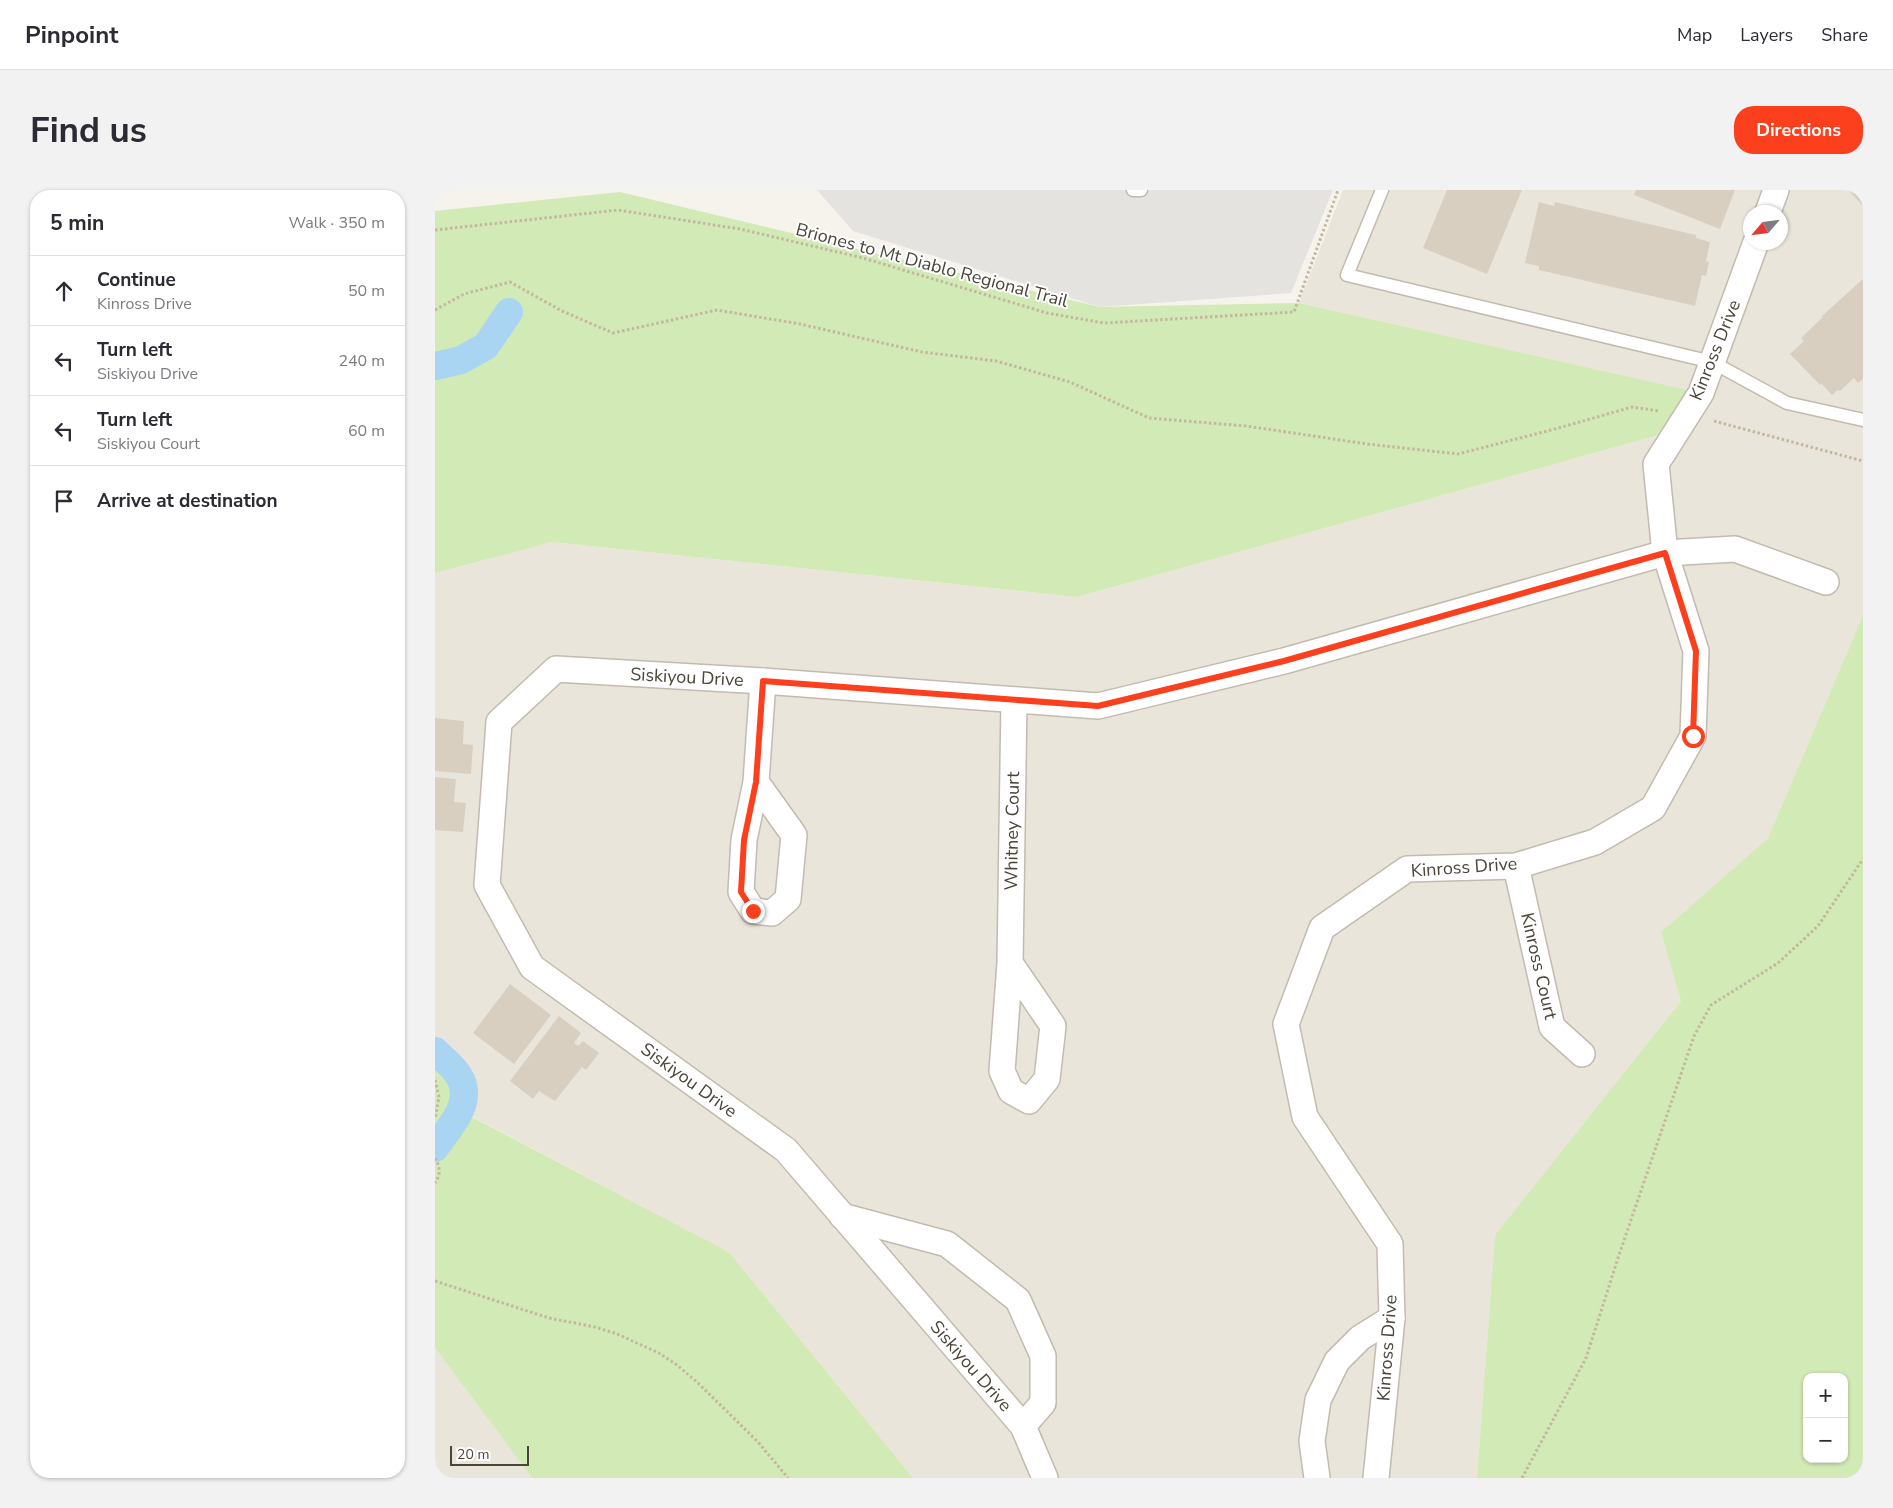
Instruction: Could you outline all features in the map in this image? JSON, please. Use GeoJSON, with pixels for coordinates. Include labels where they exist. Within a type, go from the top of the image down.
{"type":"FeatureCollection","features":[{"type":"Feature","properties":{"kind":"street"},"geometry":{"type":"LineString","coordinates":[[1770,205],[1776,190]]}},
{"type":"Feature","properties":{"kind":"street","name":"Kinross Drive"},"geometry":{"type":"LineString","coordinates":[[1376,1478],[1392,1318],[1389,1244],[1305,1117],[1286,1024],[1322,928],[1407,868],[1516,866],[1595,842],[1653,808],[1693,736],[1696,651],[1665,553],[1656,464],[1701,393],[1753,250]]}},
{"type":"Feature","properties":{"kind":"street","name":"Siskiyou Drive"},"geometry":{"type":"LineString","coordinates":[[1045,1478],[1023,1426],[786,1150],[532,968],[487,885],[499,722],[556,669],[763,681],[1098,706],[1284,661],[1665,553],[1735,549],[1826,582]]}},
{"type":"Feature","properties":{"kind":"street"},"geometry":{"type":"LineString","coordinates":[[756,782],[763,681]]}},
{"type":"Feature","properties":{"kind":"street","name":"Whitney Court"},"geometry":{"type":"LineString","coordinates":[[1010,963],[1014,700]]}},
{"type":"Feature","properties":{"kind":"street","name":"Kinross Court"},"geometry":{"type":"LineString","coordinates":[[1516,866],[1552,1027],[1582,1054]]}},
{"type":"Feature","properties":{"kind":"street","name":"Siskiyou Drive"},"geometry":{"type":"LineString","coordinates":[[842,1216],[947,1244],[1019,1300],[1043,1356],[1043,1403],[1023,1426]]}},
{"type":"Feature","properties":{"kind":"street"},"geometry":{"type":"LineString","coordinates":[[1317,1478],[1312,1441],[1318,1400],[1337,1361],[1360,1338],[1392,1318]]}},
{"type":"Feature","properties":{"kind":"lane"},"geometry":{"type":"LineString","coordinates":[[1133,190],[1141,190]]}},
{"type":"Feature","properties":{"kind":"lane"},"geometry":{"type":"LineString","coordinates":[[1382,190],[1347,274],[1712,362],[1787,403],[1863,420]]}},
{"type":"Feature","properties":{"kind":"path","name":"Briones to Mt Diablo Regional Trail"},"geometry":{"type":"LineString","coordinates":[[435,230],[618,210],[740,229],[863,258],[1047,313],[1104,323],[1294,312],[1338,190]]}},
{"type":"Feature","properties":{"kind":"path"},"geometry":{"type":"LineString","coordinates":[[435,310],[464,294],[510,282],[562,311],[613,333],[717,310],[800,324],[921,352],[996,361],[1070,382],[1149,418],[1246,426],[1367,444],[1458,454],[1632,407],[1687,414],[1863,461]]}},
{"type":"Feature","properties":{"kind":"path"},"geometry":{"type":"LineString","coordinates":[[1522,1478],[1586,1358],[1694,1036],[1711,1005],[1778,963],[1818,926],[1863,859]]}},
{"type":"Feature","properties":{"kind":"path"},"geometry":{"type":"LineString","coordinates":[[435,1080],[439,1096],[435,1119]]}},
{"type":"Feature","properties":{"kind":"path"},"geometry":{"type":"LineString","coordinates":[[435,1158],[440,1170],[439,1178],[435,1183]]}},
{"type":"Feature","properties":{"kind":"path"},"geometry":{"type":"LineString","coordinates":[[435,1281],[549,1318],[595,1327],[617,1334],[659,1353],[697,1382],[758,1442],[788,1478]]}},
{"type":"Feature","properties":{"kind":"shaded area"},"geometry":{"type":"Polygon","coordinates":[[[817,190],[1333,190],[1291,293],[1100,307],[853,231],[817,190]]]}},
{"type":"Feature","properties":{"kind":"shaded area"},"geometry":{"type":"Polygon","coordinates":[[[1343,190],[1863,190],[1863,615],[1768,838],[1661,932],[1681,1001],[1495,1235],[1477,1478],[913,1478],[729,1252],[469,1115],[477,1101],[435,1037],[435,573],[552,542],[1077,597],[1677,430],[1700,393],[1299,303],[1343,190]]]}},
{"type":"Feature","properties":{"kind":"shaded area"},"geometry":{"type":"Polygon","coordinates":[[[435,1348],[532,1478],[435,1478],[435,1348]]]}},
{"type":"Feature","properties":{"kind":"green space"},"geometry":{"type":"Polygon","coordinates":[[[620,192],[1100,307],[1299,303],[1701,393],[1677,430],[1077,597],[552,542],[435,573],[435,211],[620,192]]]}},
{"type":"Feature","properties":{"kind":"green space"},"geometry":{"type":"Polygon","coordinates":[[[1863,615],[1863,1478],[1477,1478],[1495,1235],[1681,1001],[1661,932],[1768,838],[1863,615]]]}},
{"type":"Feature","properties":{"kind":"green space"},"geometry":{"type":"Polygon","coordinates":[[[435,1037],[477,1101],[470,1116],[729,1252],[913,1478],[532,1478],[435,1348],[435,1037]]]}},
{"type":"Feature","properties":{"kind":"building"},"geometry":{"type":"Polygon","coordinates":[[[1447,190],[1522,190],[1487,274],[1423,248],[1447,190]]]}},
{"type":"Feature","properties":{"kind":"building"},"geometry":{"type":"Polygon","coordinates":[[[1636,190],[1735,190],[1720,229],[1634,195],[1636,190]]]}},
{"type":"Feature","properties":{"kind":"building"},"geometry":{"type":"Polygon","coordinates":[[[1848,190],[1863,190],[1863,206],[1848,190]]]}},
{"type":"Feature","properties":{"kind":"building"},"geometry":{"type":"Polygon","coordinates":[[[1539,202],[1554,206],[1555,202],[1696,235],[1696,238],[1710,242],[1706,261],[1709,262],[1706,276],[1702,275],[1695,306],[1539,270],[1539,266],[1525,263],[1539,202]]]}},
{"type":"Feature","properties":{"kind":"building"},"geometry":{"type":"Polygon","coordinates":[[[1863,279],[1863,379],[1858,383],[1854,378],[1840,391],[1838,390],[1832,395],[1790,354],[1804,341],[1801,338],[1822,316],[1863,279]]]}},
{"type":"Feature","properties":{"kind":"building"},"geometry":{"type":"Polygon","coordinates":[[[435,718],[464,721],[463,744],[473,745],[471,774],[435,771],[435,718]]]}},
{"type":"Feature","properties":{"kind":"building"},"geometry":{"type":"Polygon","coordinates":[[[435,777],[456,779],[454,802],[466,803],[463,832],[435,830],[435,777]]]}},
{"type":"Feature","properties":{"kind":"building"},"geometry":{"type":"Polygon","coordinates":[[[510,984],[551,1015],[514,1064],[473,1033],[510,984]]]}},
{"type":"Feature","properties":{"kind":"building"},"geometry":{"type":"Polygon","coordinates":[[[559,1016],[581,1033],[574,1043],[578,1046],[583,1041],[599,1053],[586,1070],[582,1067],[555,1101],[539,1091],[533,1099],[510,1081],[559,1016]]]}},
{"type":"Feature","properties":{"kind":"waterway"},"geometry":{"type":"LineString","coordinates":[[435,366],[461,360],[486,346],[509,312]]}},
{"type":"Feature","properties":{"kind":"waterway"},"geometry":{"type":"LineString","coordinates":[[435,1051],[459,1076],[464,1095],[458,1114],[435,1148]]}},
{"type":"Feature","properties":{"kind":"route"},"geometry":{"type":"LineString","coordinates":[[753,911],[741,892],[744,840],[756,782],[763,681],[1098,706],[1284,661],[1665,553],[1696,651],[1693,736]]}}]}
